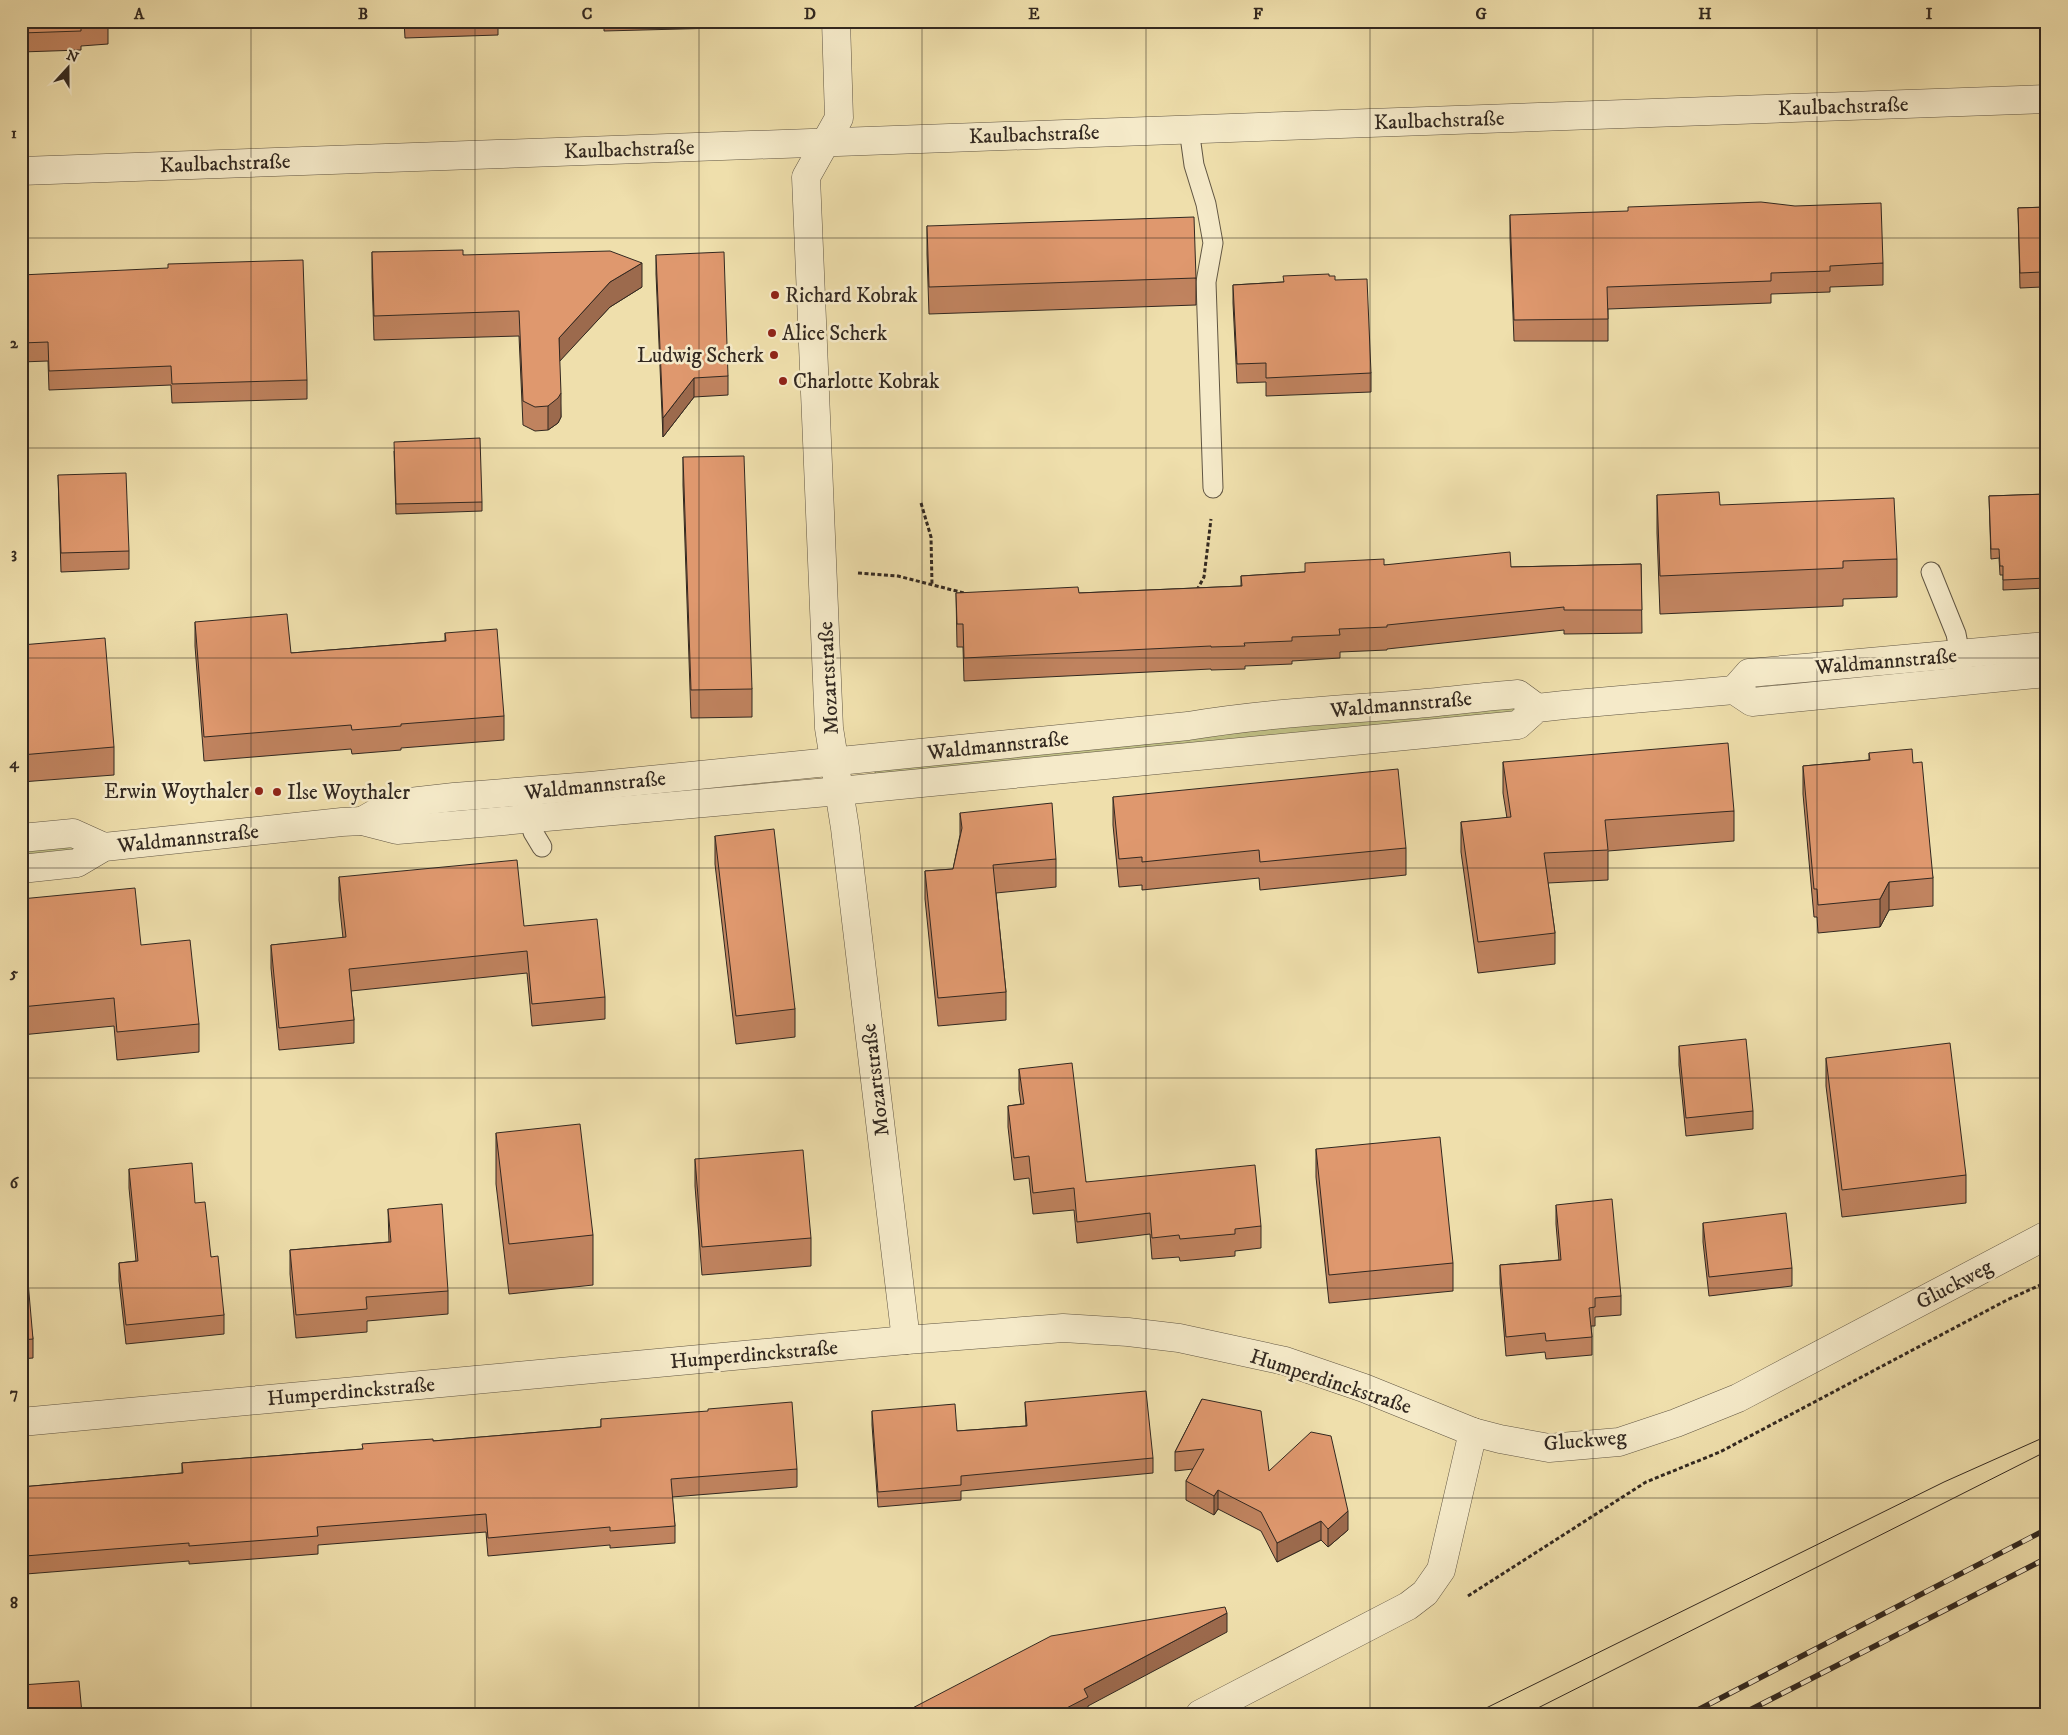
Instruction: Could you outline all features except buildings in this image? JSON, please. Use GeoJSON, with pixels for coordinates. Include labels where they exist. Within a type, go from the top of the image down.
{"type":"FeatureCollection","features":[{"type":"Feature","properties":{"kind":"street","name":"Mozartstraße"},"geometry":{"type":"LineString","coordinates":[[836,21],[839,118],[806,177],[829,718],[845,828],[906,1340]]}},
{"type":"Feature","properties":{"kind":"street","name":"Kaulbachstraße"},"geometry":{"type":"LineString","coordinates":[[21,171],[2047,99]]}},
{"type":"Feature","properties":{"kind":"street","name":"Waldmannstraße"},"geometry":{"type":"LineString","coordinates":[[1963,668],[2047,646]]}},
{"type":"Feature","properties":{"kind":"street","name":"Waldmannstraße"},"geometry":{"type":"LineString","coordinates":[[362,820],[396,830],[458,825],[839,791],[1408,734],[1518,725],[1537,708],[1734,690],[1749,673],[1963,668],[2047,673]]}},
{"type":"Feature","properties":{"kind":"street","name":"Waldmannstraße"},"geometry":{"type":"LineString","coordinates":[[21,869],[77,863],[104,847],[362,820],[392,804],[454,797],[834,762],[1188,726],[1222,720],[1324,710],[1406,705],[1518,694],[1537,708]]}},
{"type":"Feature","properties":{"kind":"street"},"geometry":{"type":"LineString","coordinates":[[454,797],[458,825]]}},
{"type":"Feature","properties":{"kind":"street","name":"Waldmannstraße"},"geometry":{"type":"LineString","coordinates":[[21,838],[73,833],[104,847]]}},
{"type":"Feature","properties":{"kind":"street","name":"Gluckweg"},"geometry":{"type":"LineString","coordinates":[[1473,1432],[1549,1448],[1619,1442],[1738,1398],[2047,1235]]}},
{"type":"Feature","properties":{"kind":"street","name":"Humperdinckstraße"},"geometry":{"type":"LineString","coordinates":[[21,1422],[906,1340],[1063,1328],[1128,1332],[1179,1338],[1285,1361],[1364,1388],[1473,1432]]}},
{"type":"Feature","properties":{"kind":"street"},"geometry":{"type":"LineString","coordinates":[[1200,1714],[1408,1606],[1426,1593],[1441,1570],[1473,1432]]}},
{"type":"Feature","properties":{"kind":"lane"},"geometry":{"type":"LineString","coordinates":[[1190,129],[1194,165],[1206,204],[1213,243],[1206,282],[1213,488]]}},
{"type":"Feature","properties":{"kind":"lane"},"geometry":{"type":"LineString","coordinates":[[1931,572],[1956,634],[1963,668]]}},
{"type":"Feature","properties":{"kind":"lane"},"geometry":{"type":"LineString","coordinates":[[524,792],[533,832],[542,846]]}},
{"type":"Feature","properties":{"kind":"path"},"geometry":{"type":"LineString","coordinates":[[1194,596],[1204,577],[1210,539],[1213,488]]}},
{"type":"Feature","properties":{"kind":"path"},"geometry":{"type":"LineString","coordinates":[[920,503],[931,537],[932,585]]}},
{"type":"Feature","properties":{"kind":"path"},"geometry":{"type":"LineString","coordinates":[[850,572],[898,576],[971,594]]}},
{"type":"Feature","properties":{"kind":"path"},"geometry":{"type":"LineString","coordinates":[[1463,1600],[1646,1482],[1720,1452],[2007,1300],[2047,1282]]}},
{"type":"Feature","properties":{"kind":"green space"},"geometry":{"type":"Polygon","coordinates":[[[1524,703],[1523,713],[876,775],[875,773],[876,767],[1524,703]]]}},
{"type":"Feature","properties":{"kind":"green space"},"geometry":{"type":"Polygon","coordinates":[[[79,842],[82,851],[21,857],[21,848],[79,842]]]}},
{"type":"Feature","properties":{"kind":"tram line"},"geometry":{"type":"LineString","coordinates":[[1474,1714],[1944,1482],[2047,1436]]}},
{"type":"Feature","properties":{"kind":"tram line"},"geometry":{"type":"LineString","coordinates":[[1526,1714],[2047,1451]]}},
{"type":"Feature","properties":{"kind":"railway"},"geometry":{"type":"LineString","coordinates":[[1690,1714],[2047,1529]]}},
{"type":"Feature","properties":{"kind":"railway"},"geometry":{"type":"LineString","coordinates":[[1742,1714],[2047,1558]]}},
{"type":"Feature","properties":{"kind":"place","name":"Richard Kobrak"},"geometry":{"type":"Point","coordinates":[775,295]}},
{"type":"Feature","properties":{"kind":"place","name":"Alice Scherk"},"geometry":{"type":"Point","coordinates":[772,333]}},
{"type":"Feature","properties":{"kind":"place","name":"Ludwig Scherk"},"geometry":{"type":"Point","coordinates":[774,355]}},
{"type":"Feature","properties":{"kind":"place","name":"Charlotte Kobrak"},"geometry":{"type":"Point","coordinates":[783,381]}},
{"type":"Feature","properties":{"kind":"place","name":"Erwin Woythaler"},"geometry":{"type":"Point","coordinates":[259,791]}},
{"type":"Feature","properties":{"kind":"place","name":"Ilse Woythaler"},"geometry":{"type":"Point","coordinates":[277,792]}}]}
